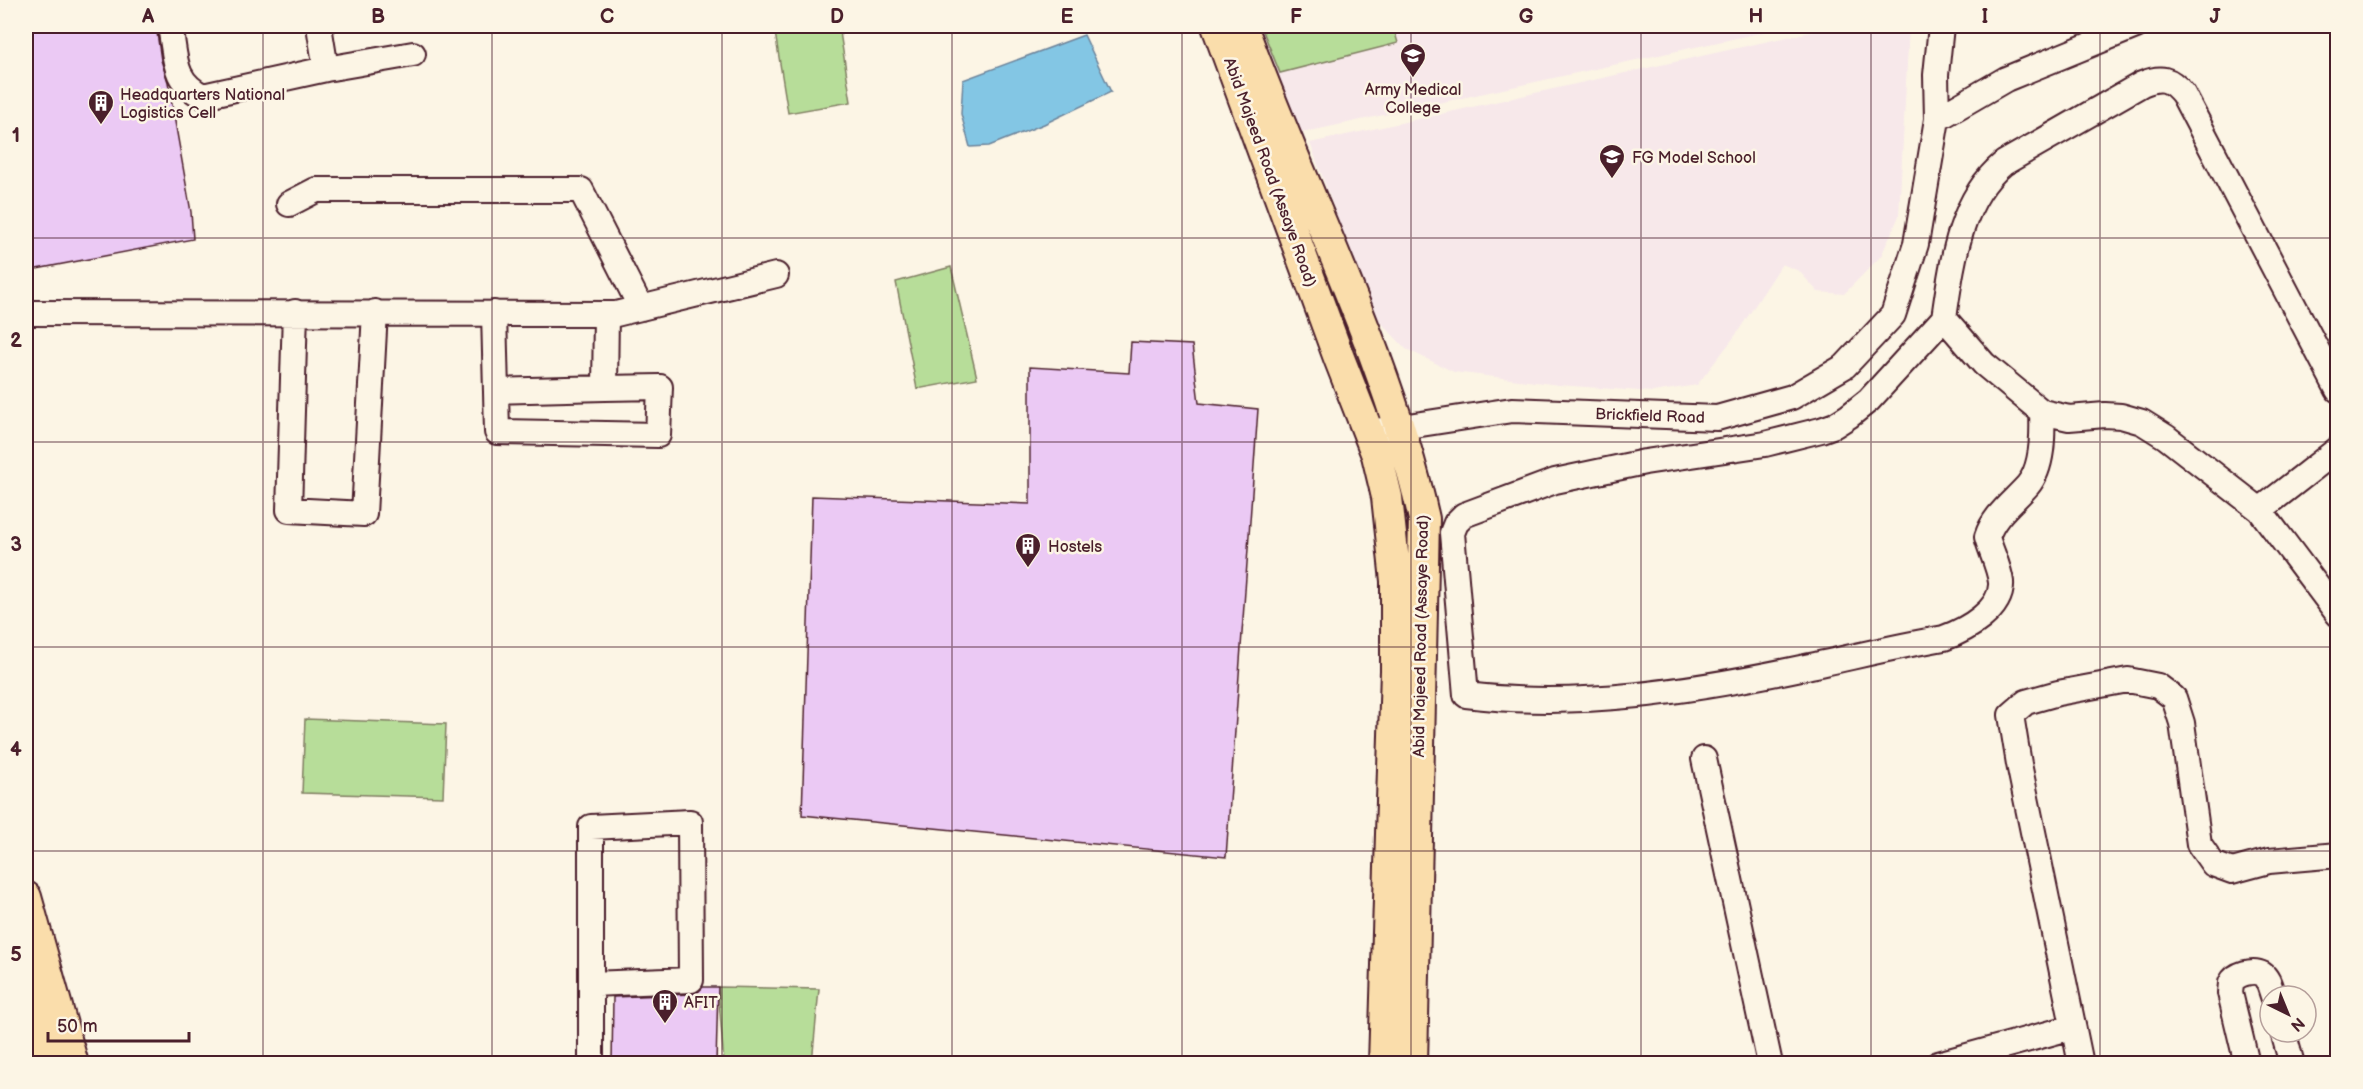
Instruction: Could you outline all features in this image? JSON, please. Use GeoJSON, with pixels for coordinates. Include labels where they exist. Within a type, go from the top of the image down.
{"type":"FeatureCollection","features":[{"type":"Feature","properties":{"kind":"main road","name":"Abid Majeed Road (Assaye Road)"},"geometry":{"type":"LineString","coordinates":[[1217,26],[1377,455],[1387,497],[1396,581],[1396,670],[1384,1064]]}},
{"type":"Feature","properties":{"kind":"main road","name":"Abid Majeed Road (Assaye Road)"},"geometry":{"type":"LineString","coordinates":[[1242,26],[1270,101],[1367,336],[1413,466],[1424,519],[1412,1064]]}},
{"type":"Feature","properties":{"kind":"main road"},"geometry":{"type":"LineString","coordinates":[[26,897],[73,1064]]}},
{"type":"Feature","properties":{"kind":"main road"},"geometry":{"type":"LineString","coordinates":[[26,1000],[42,1064]]}},
{"type":"Feature","properties":{"kind":"street"},"geometry":{"type":"LineString","coordinates":[[170,26],[180,78],[189,89],[203,96],[326,69],[413,54]]}},
{"type":"Feature","properties":{"kind":"street"},"geometry":{"type":"LineString","coordinates":[[319,26],[326,69]]}},
{"type":"Feature","properties":{"kind":"street","name":"Brickfield Road"},"geometry":{"type":"LineString","coordinates":[[1368,432],[1512,410],[1717,417],[1792,397],[1845,366],[1893,315],[1916,244],[1936,119],[1936,75],[1941,26]]}},
{"type":"Feature","properties":{"kind":"street"},"geometry":{"type":"LineString","coordinates":[[1936,119],[2006,79],[2136,26]]}},
{"type":"Feature","properties":{"kind":"street"},"geometry":{"type":"LineString","coordinates":[[2042,412],[2042,434],[2036,469],[2030,483],[1990,527],[1988,537],[2001,584],[1999,595],[1982,616],[1955,633],[1944,638],[1798,669],[1659,693],[1565,699],[1466,695],[1452,533],[1456,523],[1464,515],[1555,481],[1645,462],[1765,444],[1835,425],[1869,400],[1944,318],[1950,275],[1962,230],[1982,186],[1992,172],[2004,163],[2154,79],[2166,78],[2183,94],[2337,390]]}},
{"type":"Feature","properties":{"kind":"street"},"geometry":{"type":"LineString","coordinates":[[289,204],[316,190],[581,190],[641,308]]}},
{"type":"Feature","properties":{"kind":"street"},"geometry":{"type":"LineString","coordinates":[[26,313],[606,314],[641,308],[776,275]]}},
{"type":"Feature","properties":{"kind":"street"},"geometry":{"type":"LineString","coordinates":[[295,312],[288,510],[364,514],[375,312]]}},
{"type":"Feature","properties":{"kind":"street"},"geometry":{"type":"LineString","coordinates":[[494,313],[497,432],[658,435],[660,387],[496,391]]}},
{"type":"Feature","properties":{"kind":"street"},"geometry":{"type":"LineString","coordinates":[[605,388],[606,314]]}},
{"type":"Feature","properties":{"kind":"street"},"geometry":{"type":"LineString","coordinates":[[1944,318],[1984,364],[2042,412],[2069,418],[2121,416],[2142,422],[2166,437],[2260,510],[2337,614]]}},
{"type":"Feature","properties":{"kind":"street"},"geometry":{"type":"LineString","coordinates":[[2260,510],[2337,448]]}},
{"type":"Feature","properties":{"kind":"street"},"geometry":{"type":"LineString","coordinates":[[2081,1064],[2021,776],[2011,714],[2026,702],[2058,693],[2128,680],[2158,686],[2174,698],[2182,723],[2199,844],[2213,864],[2232,871],[2269,861],[2337,855]]}},
{"type":"Feature","properties":{"kind":"street"},"geometry":{"type":"LineString","coordinates":[[1704,759],[1770,1064]]}},
{"type":"Feature","properties":{"kind":"street"},"geometry":{"type":"LineString","coordinates":[[591,984],[690,980],[690,822],[591,827],[591,984],[591,1064]]}},
{"type":"Feature","properties":{"kind":"street"},"geometry":{"type":"LineString","coordinates":[[2247,1064],[2230,993],[2231,984],[2238,976],[2252,972],[2262,974],[2269,984]]}},
{"type":"Feature","properties":{"kind":"street"},"geometry":{"type":"LineString","coordinates":[[1938,1064],[2073,1028]]}},
{"type":"Feature","properties":{"kind":"street"},"geometry":{"type":"LineString","coordinates":[[2286,1044],[2292,1064]]}},
{"type":"Feature","properties":{"kind":"shaded area","name":"Army Medical College"},"geometry":{"type":"Polygon","coordinates":[[[1259,26],[1792,26],[1301,133],[1259,26]]]}},
{"type":"Feature","properties":{"kind":"shaded area","name":"FG Model School"},"geometry":{"type":"Polygon","coordinates":[[[1837,26],[1909,26],[1899,216],[1881,256],[1844,294],[1818,292],[1799,271],[1782,264],[1735,336],[1697,385],[1653,392],[1559,385],[1454,372],[1406,349],[1373,314],[1310,143],[1837,26]]]}},
{"type":"Feature","properties":{"kind":"green space"},"geometry":{"type":"Polygon","coordinates":[[[774,26],[839,26],[851,102],[788,113],[774,26]]]}},
{"type":"Feature","properties":{"kind":"green space"},"geometry":{"type":"Polygon","coordinates":[[[1261,26],[1393,26],[1398,43],[1280,73],[1261,26]]]}},
{"type":"Feature","properties":{"kind":"green space"},"geometry":{"type":"Polygon","coordinates":[[[951,267],[977,378],[917,389],[896,282],[951,267]]]}},
{"type":"Feature","properties":{"kind":"green space"},"geometry":{"type":"Polygon","coordinates":[[[305,719],[446,724],[443,797],[302,793],[305,719]]]}},
{"type":"Feature","properties":{"kind":"green space"},"geometry":{"type":"Polygon","coordinates":[[[718,987],[819,989],[812,1063],[724,1063],[718,987]]]}},
{"type":"Feature","properties":{"kind":"water"},"geometry":{"type":"Polygon","coordinates":[[[1084,35],[1111,92],[1044,124],[989,146],[970,147],[961,114],[963,80],[1084,35]]]}},
{"type":"Feature","properties":{"kind":"building","name":"Headquarters National Logistics Cell"},"geometry":{"type":"Polygon","coordinates":[[[26,26],[156,26],[191,212],[193,239],[26,271],[26,26]]]}},
{"type":"Feature","properties":{"kind":"building","name":"Hostels"},"geometry":{"type":"Polygon","coordinates":[[[1131,342],[1192,345],[1199,403],[1258,409],[1226,857],[802,815],[812,496],[1030,504],[1030,367],[1129,373],[1131,342]]]}},
{"type":"Feature","properties":{"kind":"building","name":"AFIT"},"geometry":{"type":"Polygon","coordinates":[[[703,987],[718,987],[716,1064],[612,1064],[613,997],[692,994],[703,987]]]}},
{"type":"Feature","properties":{"kind":"place","name":"Army Medical College"},"geometry":{"type":"Point","coordinates":[1413,79]}},
{"type":"Feature","properties":{"kind":"place","name":"Headquarters National Logistics Cell"},"geometry":{"type":"Point","coordinates":[101,126]}},
{"type":"Feature","properties":{"kind":"place","name":"FG Model School"},"geometry":{"type":"Point","coordinates":[1612,180]}},
{"type":"Feature","properties":{"kind":"place","name":"Hostels"},"geometry":{"type":"Point","coordinates":[1028,569]}},
{"type":"Feature","properties":{"kind":"place","name":"AFIT"},"geometry":{"type":"Point","coordinates":[665,1025]}}]}
